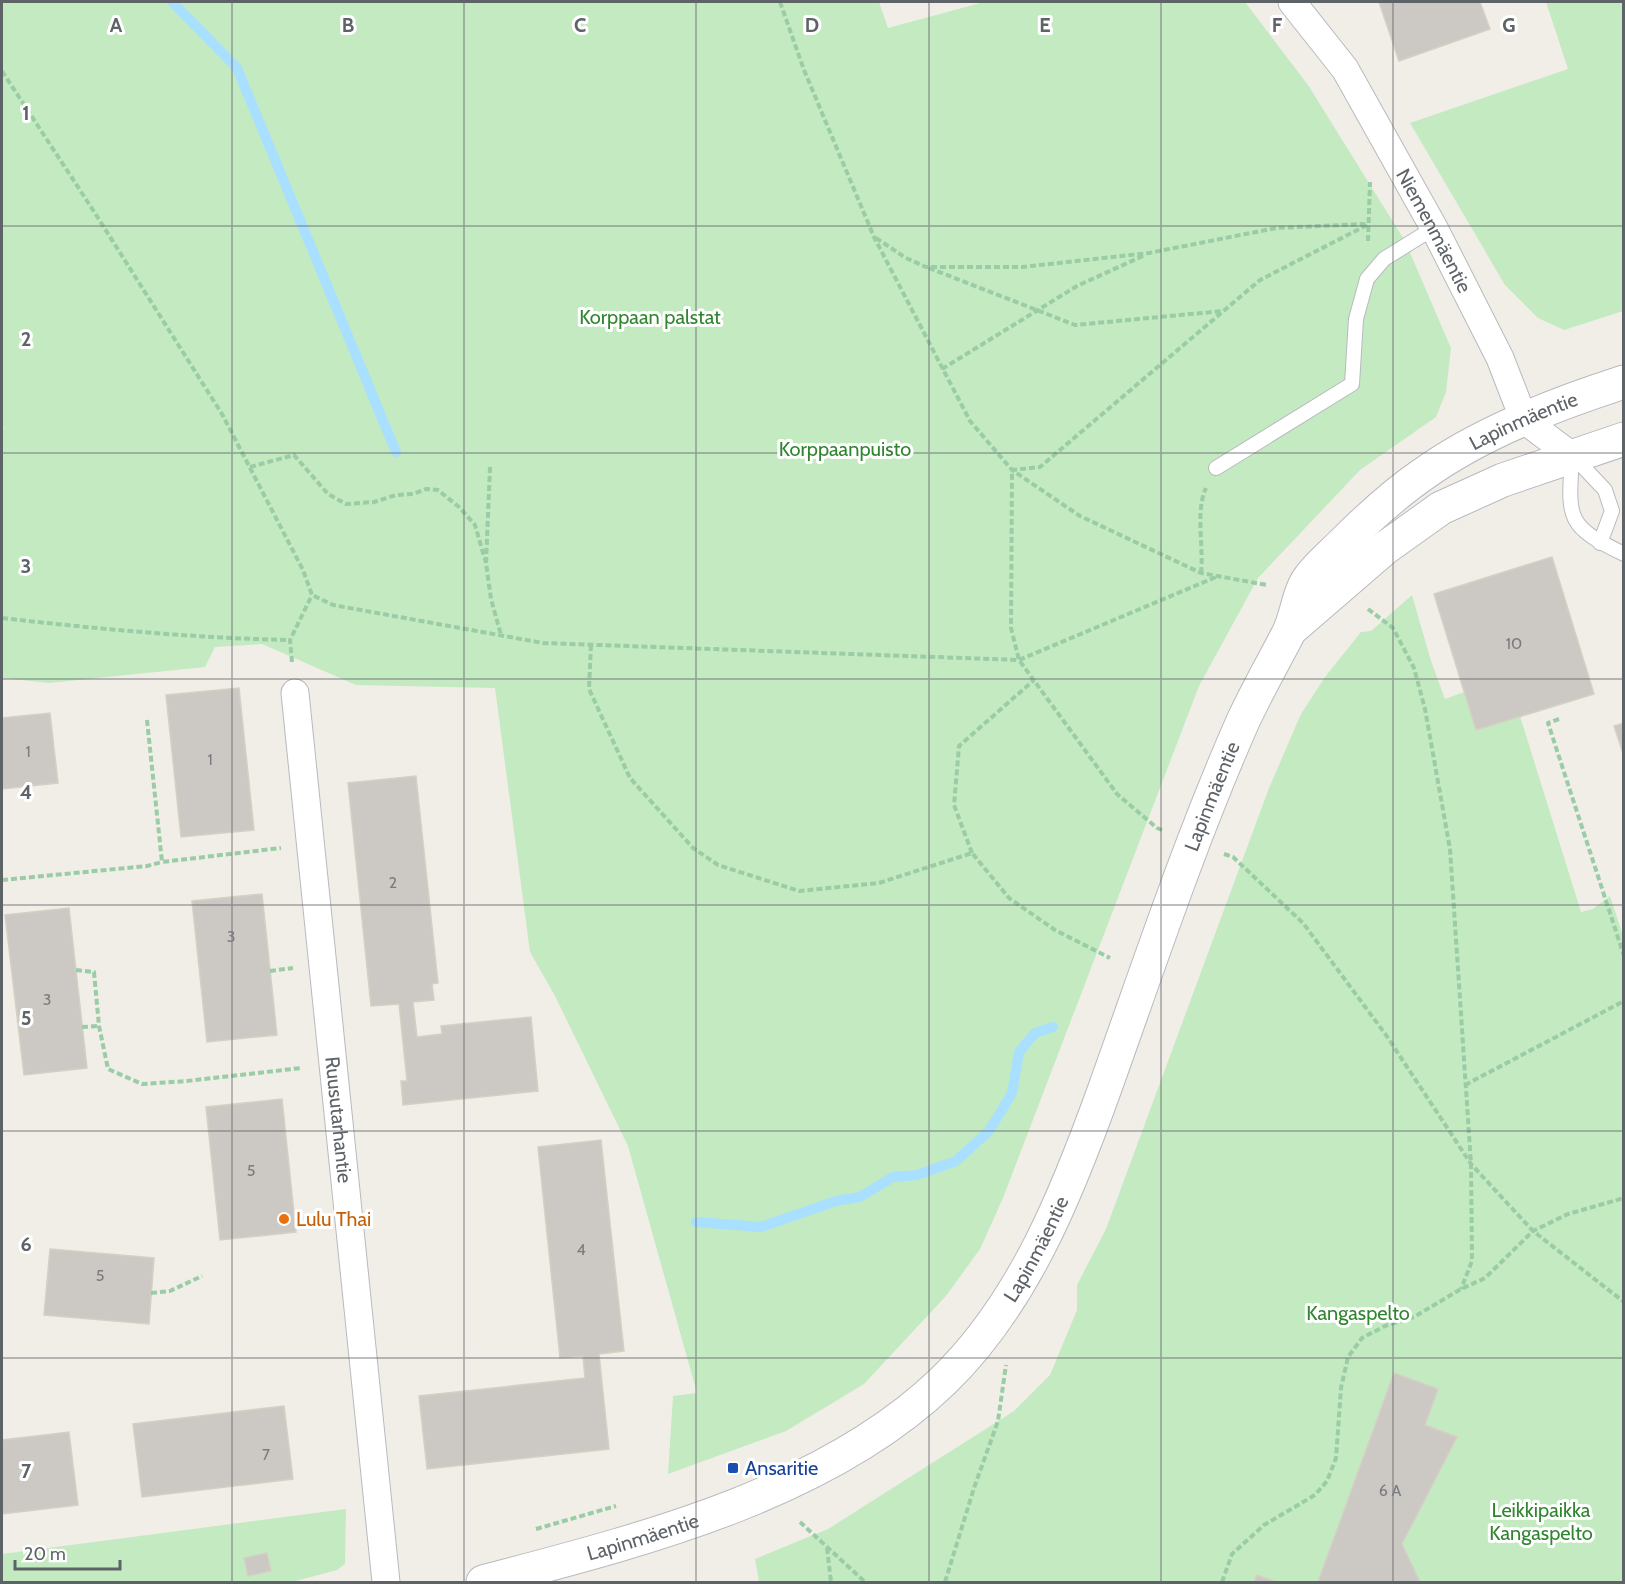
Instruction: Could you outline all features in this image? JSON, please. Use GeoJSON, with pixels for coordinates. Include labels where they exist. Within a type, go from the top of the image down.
{"type":"FeatureCollection","features":[{"type":"Feature","properties":{"kind":"street","name":"Niemenmäentie"},"geometry":{"type":"LineString","coordinates":[[1292,2],[1345,69],[1434,228],[1500,358],[1524,420]]}},
{"type":"Feature","properties":{"kind":"street","name":"Lapinmäentie"},"geometry":{"type":"LineString","coordinates":[[483,1582],[543,1575],[796,1481],[894,1422],[943,1381],[981,1339],[1019,1281],[1054,1218],[1091,1128],[1193,841],[1244,720],[1271,663],[1290,630],[1307,580],[1360,525],[1422,474],[1472,445],[1524,420],[1623,382]]}},
{"type":"Feature","properties":{"kind":"street"},"geometry":{"type":"LineString","coordinates":[[1524,420],[1572,456]]}},
{"type":"Feature","properties":{"kind":"street","name":"Lapinmäentie"},"geometry":{"type":"LineString","coordinates":[[1290,630],[1385,548],[1441,508],[1503,480],[1623,439]]}},
{"type":"Feature","properties":{"kind":"street","name":"Ruusutarhantie"},"geometry":{"type":"LineString","coordinates":[[295,693],[386,1582]]}},
{"type":"Feature","properties":{"kind":"lane"},"geometry":{"type":"LineString","coordinates":[[1216,468],[1352,384],[1356,319],[1367,279],[1384,259],[1434,228]]}},
{"type":"Feature","properties":{"kind":"lane"},"geometry":{"type":"LineString","coordinates":[[1572,456],[1605,490],[1612,510],[1600,543]]}},
{"type":"Feature","properties":{"kind":"lane"},"geometry":{"type":"LineString","coordinates":[[1572,456],[1569,503],[1576,525],[1600,543],[1623,554]]}},
{"type":"Feature","properties":{"kind":"path"},"geometry":{"type":"LineString","coordinates":[[780,2],[804,70],[874,237],[970,421],[1012,470],[1080,516],[1201,573],[1271,586]]}},
{"type":"Feature","properties":{"kind":"path"},"geometry":{"type":"LineString","coordinates":[[2,71],[216,404],[303,570],[312,595],[333,605],[543,643],[1019,660],[1216,577]]}},
{"type":"Feature","properties":{"kind":"path"},"geometry":{"type":"LineString","coordinates":[[1367,279],[1371,171]]}},
{"type":"Feature","properties":{"kind":"path"},"geometry":{"type":"LineString","coordinates":[[926,267],[1022,267],[1149,253],[1276,228],[1369,224]]}},
{"type":"Feature","properties":{"kind":"path"},"geometry":{"type":"LineString","coordinates":[[1012,470],[1040,467],[1260,280],[1369,224]]}},
{"type":"Feature","properties":{"kind":"path"},"geometry":{"type":"LineString","coordinates":[[874,237],[906,258],[926,267],[1076,325],[1224,311]]}},
{"type":"Feature","properties":{"kind":"path"},"geometry":{"type":"LineString","coordinates":[[942,369],[1040,311],[1077,286],[1149,253]]}},
{"type":"Feature","properties":{"kind":"path"},"geometry":{"type":"LineString","coordinates":[[250,467],[294,455],[328,494],[346,504],[374,502],[426,489],[438,490],[459,507],[475,525],[486,563],[491,599],[501,635]]}},
{"type":"Feature","properties":{"kind":"path"},"geometry":{"type":"LineString","coordinates":[[486,563],[490,466]]}},
{"type":"Feature","properties":{"kind":"path"},"geometry":{"type":"LineString","coordinates":[[1201,573],[1203,556],[1200,499],[1216,468]]}},
{"type":"Feature","properties":{"kind":"path"},"geometry":{"type":"LineString","coordinates":[[1012,470],[1011,628],[1019,660],[1117,794],[1157,828]]}},
{"type":"Feature","properties":{"kind":"path"},"geometry":{"type":"LineString","coordinates":[[295,693],[291,640],[312,595]]}},
{"type":"Feature","properties":{"kind":"path"},"geometry":{"type":"LineString","coordinates":[[1366,607],[1393,628],[1414,668],[1425,709],[1449,849],[1471,1164],[1472,1261],[1461,1289]]}},
{"type":"Feature","properties":{"kind":"path"},"geometry":{"type":"LineString","coordinates":[[2,618],[105,630],[291,640]]}},
{"type":"Feature","properties":{"kind":"path"},"geometry":{"type":"LineString","coordinates":[[591,645],[589,688],[630,778],[693,848],[718,865],[799,891],[879,883],[972,853]]}},
{"type":"Feature","properties":{"kind":"path"},"geometry":{"type":"LineString","coordinates":[[1034,680],[959,746],[954,806],[972,853],[1009,898],[1055,930],[1110,958]]}},
{"type":"Feature","properties":{"kind":"path"},"geometry":{"type":"LineString","coordinates":[[1559,719],[1548,723],[1623,956]]}},
{"type":"Feature","properties":{"kind":"path"},"geometry":{"type":"LineString","coordinates":[[147,720],[162,862]]}},
{"type":"Feature","properties":{"kind":"path"},"geometry":{"type":"LineString","coordinates":[[2,880],[147,866],[162,862],[289,847],[311,847]]}},
{"type":"Feature","properties":{"kind":"path"},"geometry":{"type":"LineString","coordinates":[[1233,857],[1303,923],[1386,1035],[1471,1164],[1533,1231],[1623,1302]]}},
{"type":"Feature","properties":{"kind":"path"},"geometry":{"type":"LineString","coordinates":[[76,970],[94,972],[99,1026],[108,1070],[142,1084],[187,1081],[334,1063]]}},
{"type":"Feature","properties":{"kind":"path"},"geometry":{"type":"LineString","coordinates":[[1465,1085],[1623,1001]]}},
{"type":"Feature","properties":{"kind":"path"},"geometry":{"type":"LineString","coordinates":[[82,1027],[99,1026]]}},
{"type":"Feature","properties":{"kind":"path"},"geometry":{"type":"LineString","coordinates":[[1222,1582],[1232,1554],[1264,1525],[1315,1495],[1327,1481],[1336,1458],[1341,1388],[1345,1367],[1348,1357],[1362,1338],[1385,1326],[1414,1317],[1461,1289],[1485,1278],[1533,1231],[1568,1214],[1623,1198]]}},
{"type":"Feature","properties":{"kind":"path"},"geometry":{"type":"LineString","coordinates":[[151,1293],[170,1291],[202,1276]]}},
{"type":"Feature","properties":{"kind":"path"},"geometry":{"type":"LineString","coordinates":[[945,1582],[974,1488],[998,1421],[1006,1365]]}},
{"type":"Feature","properties":{"kind":"path"},"geometry":{"type":"LineString","coordinates":[[530,1531],[617,1506]]}},
{"type":"Feature","properties":{"kind":"path"},"geometry":{"type":"LineString","coordinates":[[800,1522],[865,1582]]}},
{"type":"Feature","properties":{"kind":"path"},"geometry":{"type":"LineString","coordinates":[[826,1547],[831,1582]]}},
{"type":"Feature","properties":{"kind":"green space","name":"Korppaanpuisto"},"geometry":{"type":"Polygon","coordinates":[[[2,2],[879,2],[888,28],[984,2],[1245,2],[1308,85],[1405,241],[1451,348],[1446,392],[1436,417],[1360,470],[1258,578],[1199,686],[1003,1198],[980,1249],[946,1296],[864,1384],[786,1431],[668,1474],[673,1396],[697,1393],[628,1146],[555,996],[530,952],[495,688],[356,685],[262,644],[215,647],[205,667],[49,683],[2,678],[2,431],[4,429],[2,424],[2,2]]]}},
{"type":"Feature","properties":{"kind":"green space"},"geometry":{"type":"Polygon","coordinates":[[[1546,2],[1623,2],[1623,311],[1564,330],[1538,318],[1505,285],[1410,123],[1568,69],[1546,2]]]}},
{"type":"Feature","properties":{"kind":"green space","name":"Kangaspelto"},"geometry":{"type":"Polygon","coordinates":[[[1412,595],[1431,661],[1445,699],[1464,692],[1476,730],[1520,716],[1581,912],[1593,909],[1610,896],[1623,936],[1623,1582],[759,1582],[755,1559],[828,1529],[1014,1411],[1050,1375],[1077,1310],[1077,1285],[1106,1229],[1269,788],[1301,714],[1325,677],[1361,632],[1371,631],[1412,595]]]}},
{"type":"Feature","properties":{"kind":"green space"},"geometry":{"type":"Polygon","coordinates":[[[346,1509],[345,1564],[337,1570],[292,1582],[2,1582],[2,1554],[346,1509]]]}},
{"type":"Feature","properties":{"kind":"building"},"geometry":{"type":"Polygon","coordinates":[[[1379,2],[1480,2],[1490,29],[1399,61],[1379,2]]]}},
{"type":"Feature","properties":{"kind":"building"},"geometry":{"type":"Polygon","coordinates":[[[1552,557],[1594,694],[1476,730],[1434,594],[1552,557]]]}},
{"type":"Feature","properties":{"kind":"building"},"geometry":{"type":"Polygon","coordinates":[[[239,688],[254,830],[181,837],[166,695],[239,688]]]}},
{"type":"Feature","properties":{"kind":"building"},"geometry":{"type":"Polygon","coordinates":[[[50,713],[58,783],[2,789],[2,718],[50,713]]]}},
{"type":"Feature","properties":{"kind":"building"},"geometry":{"type":"Polygon","coordinates":[[[1624,723],[1624,756],[1614,726],[1624,723]]]}},
{"type":"Feature","properties":{"kind":"building"},"geometry":{"type":"Polygon","coordinates":[[[416,776],[438,983],[432,984],[434,1000],[413,1002],[417,1037],[442,1034],[441,1026],[531,1017],[538,1091],[403,1105],[401,1081],[407,1081],[399,1004],[371,1006],[348,783],[416,776]]]}},
{"type":"Feature","properties":{"kind":"building"},"geometry":{"type":"Polygon","coordinates":[[[262,894],[277,1035],[207,1042],[192,901],[262,894]]]}},
{"type":"Feature","properties":{"kind":"building"},"geometry":{"type":"Polygon","coordinates":[[[69,908],[87,1068],[24,1075],[5,915],[69,908]]]}},
{"type":"Feature","properties":{"kind":"building"},"geometry":{"type":"Polygon","coordinates":[[[282,1099],[296,1232],[220,1240],[206,1107],[282,1099]]]}},
{"type":"Feature","properties":{"kind":"building"},"geometry":{"type":"Polygon","coordinates":[[[601,1140],[624,1351],[599,1354],[609,1449],[427,1469],[419,1396],[585,1378],[583,1356],[560,1358],[538,1147],[601,1140]]]}},
{"type":"Feature","properties":{"kind":"building"},"geometry":{"type":"Polygon","coordinates":[[[50,1249],[154,1258],[149,1324],[44,1315],[50,1249]]]}},
{"type":"Feature","properties":{"kind":"building"},"geometry":{"type":"Polygon","coordinates":[[[1394,1373],[1438,1389],[1425,1425],[1457,1437],[1402,1544],[1420,1582],[1318,1582],[1394,1373]]]}},
{"type":"Feature","properties":{"kind":"building"},"geometry":{"type":"Polygon","coordinates":[[[284,1406],[293,1479],[142,1497],[133,1424],[284,1406]]]}},
{"type":"Feature","properties":{"kind":"building"},"geometry":{"type":"Polygon","coordinates":[[[69,1432],[78,1505],[2,1514],[2,1440],[69,1432]]]}},
{"type":"Feature","properties":{"kind":"building"},"geometry":{"type":"Polygon","coordinates":[[[267,1553],[271,1571],[248,1576],[244,1558],[267,1553]]]}},
{"type":"Feature","properties":{"kind":"building"},"geometry":{"type":"Polygon","coordinates":[[[1257,1575],[1274,1581],[1254,1582],[1257,1575]]]}},
{"type":"Feature","properties":{"kind":"waterway"},"geometry":{"type":"LineString","coordinates":[[172,2],[237,68],[396,452]]}},
{"type":"Feature","properties":{"kind":"waterway"},"geometry":{"type":"LineString","coordinates":[[696,1222],[761,1227],[836,1201],[860,1197],[893,1177],[917,1175],[956,1161],[989,1131],[1012,1093],[1019,1052],[1035,1033],[1053,1027]]}},
{"type":"Feature","properties":{"kind":"place","name":"Lulu Thai"},"geometry":{"type":"Point","coordinates":[284,1219]}},
{"type":"Feature","properties":{"kind":"place","name":"Ansaritie"},"geometry":{"type":"Point","coordinates":[733,1468]}},
{"type":"Feature","properties":{"kind":"park label","name":"Korppaan palstat"},"geometry":{"type":"Point","coordinates":[650,317]}},
{"type":"Feature","properties":{"kind":"park label","name":"Leikkipaikka Kangaspelto"},"geometry":{"type":"Point","coordinates":[1541,1522]}}]}
